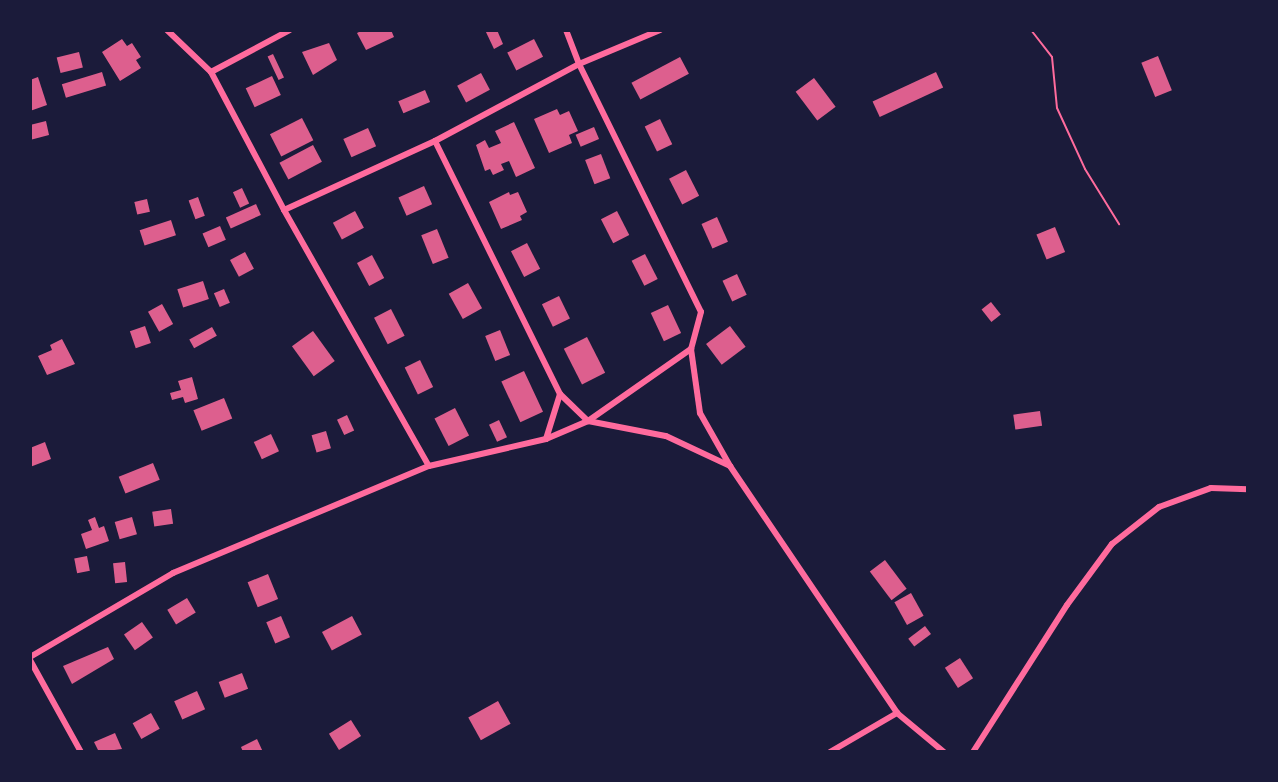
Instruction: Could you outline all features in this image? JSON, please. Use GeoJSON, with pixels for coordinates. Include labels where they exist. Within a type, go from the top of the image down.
{"type":"FeatureCollection","features":[{"type":"Feature","properties":{"kind":"street"},"geometry":{"type":"LineString","coordinates":[[167,30],[211,72],[284,210],[429,466]]}},
{"type":"Feature","properties":{"kind":"street"},"geometry":{"type":"LineString","coordinates":[[211,72],[290,30]]}},
{"type":"Feature","properties":{"kind":"street"},"geometry":{"type":"LineString","coordinates":[[566,30],[579,64],[701,312],[691,349],[700,413],[730,466],[897,713],[944,752]]}},
{"type":"Feature","properties":{"kind":"street"},"geometry":{"type":"LineString","coordinates":[[284,210],[435,141],[579,64],[660,30]]}},
{"type":"Feature","properties":{"kind":"street"},"geometry":{"type":"LineString","coordinates":[[435,141],[560,394],[588,421],[666,436],[730,466]]}},
{"type":"Feature","properties":{"kind":"street"},"geometry":{"type":"LineString","coordinates":[[81,752],[30,658],[173,573],[429,466],[546,439],[588,421],[691,349]]}},
{"type":"Feature","properties":{"kind":"street"},"geometry":{"type":"LineString","coordinates":[[546,439],[560,394]]}},
{"type":"Feature","properties":{"kind":"street"},"geometry":{"type":"LineString","coordinates":[[973,752],[1067,605],[1112,544],[1159,507],[1211,488],[1248,489]]}},
{"type":"Feature","properties":{"kind":"street"},"geometry":{"type":"LineString","coordinates":[[830,752],[897,713]]}},
{"type":"Feature","properties":{"kind":"path"},"geometry":{"type":"LineString","coordinates":[[1031,30],[1052,57],[1057,108],[1085,169],[1119,224]]}},
{"type":"Feature","properties":{"kind":"building"},"geometry":{"type":"Polygon","coordinates":[[[363,30],[391,30],[394,37],[366,50],[357,33],[363,30]]]}},
{"type":"Feature","properties":{"kind":"building"},"geometry":{"type":"Polygon","coordinates":[[[485,30],[497,30],[503,44],[494,49],[485,30]]]}},
{"type":"Feature","properties":{"kind":"building"},"geometry":{"type":"Polygon","coordinates":[[[122,39],[127,46],[132,43],[141,57],[136,60],[141,68],[120,81],[102,52],[122,39]]]}},
{"type":"Feature","properties":{"kind":"building"},"geometry":{"type":"Polygon","coordinates":[[[534,39],[543,57],[516,70],[507,53],[534,39]]]}},
{"type":"Feature","properties":{"kind":"building"},"geometry":{"type":"Polygon","coordinates":[[[329,43],[337,60],[313,75],[302,52],[329,43]]]}},
{"type":"Feature","properties":{"kind":"building"},"geometry":{"type":"Polygon","coordinates":[[[79,52],[83,68],[61,73],[57,58],[79,52]]]}},
{"type":"Feature","properties":{"kind":"building"},"geometry":{"type":"Polygon","coordinates":[[[273,54],[284,78],[279,80],[268,57],[273,54]]]}},
{"type":"Feature","properties":{"kind":"building"},"geometry":{"type":"Polygon","coordinates":[[[1158,56],[1172,90],[1155,97],[1141,63],[1158,56]]]}},
{"type":"Feature","properties":{"kind":"building"},"geometry":{"type":"Polygon","coordinates":[[[680,57],[689,74],[640,100],[631,83],[680,57]]]}},
{"type":"Feature","properties":{"kind":"building"},"geometry":{"type":"Polygon","coordinates":[[[102,72],[106,85],[66,98],[62,84],[102,72]]]}},
{"type":"Feature","properties":{"kind":"building"},"geometry":{"type":"Polygon","coordinates":[[[936,72],[943,87],[880,117],[873,102],[936,72]]]}},
{"type":"Feature","properties":{"kind":"building"},"geometry":{"type":"Polygon","coordinates":[[[481,73],[490,90],[466,102],[457,86],[481,73]]]}},
{"type":"Feature","properties":{"kind":"building"},"geometry":{"type":"Polygon","coordinates":[[[272,76],[281,95],[255,107],[246,88],[272,76]]]}},
{"type":"Feature","properties":{"kind":"building"},"geometry":{"type":"Polygon","coordinates":[[[38,77],[47,105],[30,111],[30,80],[38,77]]]}},
{"type":"Feature","properties":{"kind":"building"},"geometry":{"type":"Polygon","coordinates":[[[814,78],[836,107],[817,121],[796,92],[814,78]]]}},
{"type":"Feature","properties":{"kind":"building"},"geometry":{"type":"Polygon","coordinates":[[[425,90],[430,102],[403,113],[398,101],[425,90]]]}},
{"type":"Feature","properties":{"kind":"building"},"geometry":{"type":"Polygon","coordinates":[[[557,109],[560,115],[569,111],[578,131],[569,135],[572,143],[549,153],[534,119],[557,109]]]}},
{"type":"Feature","properties":{"kind":"building"},"geometry":{"type":"Polygon","coordinates":[[[302,118],[313,140],[281,157],[270,134],[302,118]]]}},
{"type":"Feature","properties":{"kind":"building"},"geometry":{"type":"Polygon","coordinates":[[[660,119],[672,144],[657,152],[645,126],[660,119]]]}},
{"type":"Feature","properties":{"kind":"building"},"geometry":{"type":"Polygon","coordinates":[[[46,121],[49,135],[30,140],[30,125],[46,121]]]}},
{"type":"Feature","properties":{"kind":"building"},"geometry":{"type":"Polygon","coordinates":[[[514,122],[535,168],[516,177],[509,161],[501,164],[504,170],[493,175],[490,169],[485,171],[476,145],[485,140],[489,148],[501,143],[495,131],[514,122]]]}},
{"type":"Feature","properties":{"kind":"building"},"geometry":{"type":"Polygon","coordinates":[[[594,127],[599,139],[581,147],[576,135],[594,127]]]}},
{"type":"Feature","properties":{"kind":"building"},"geometry":{"type":"Polygon","coordinates":[[[368,128],[376,146],[351,157],[343,139],[368,128]]]}},
{"type":"Feature","properties":{"kind":"building"},"geometry":{"type":"Polygon","coordinates":[[[313,145],[322,162],[288,180],[279,163],[313,145]]]}},
{"type":"Feature","properties":{"kind":"building"},"geometry":{"type":"Polygon","coordinates":[[[601,154],[610,178],[594,184],[585,160],[601,154]]]}},
{"type":"Feature","properties":{"kind":"building"},"geometry":{"type":"Polygon","coordinates":[[[686,170],[699,196],[682,204],[669,179],[686,170]]]}},
{"type":"Feature","properties":{"kind":"building"},"geometry":{"type":"Polygon","coordinates":[[[424,186],[432,204],[407,216],[398,197],[424,186]]]}},
{"type":"Feature","properties":{"kind":"building"},"geometry":{"type":"Polygon","coordinates":[[[242,188],[249,203],[240,208],[233,192],[242,188]]]}},
{"type":"Feature","properties":{"kind":"building"},"geometry":{"type":"Polygon","coordinates":[[[509,192],[510,195],[518,192],[527,212],[520,216],[522,220],[501,229],[489,202],[509,192]]]}},
{"type":"Feature","properties":{"kind":"building"},"geometry":{"type":"Polygon","coordinates":[[[198,197],[205,216],[195,219],[189,200],[198,197]]]}},
{"type":"Feature","properties":{"kind":"building"},"geometry":{"type":"Polygon","coordinates":[[[147,199],[150,212],[137,215],[134,202],[147,199]]]}},
{"type":"Feature","properties":{"kind":"building"},"geometry":{"type":"Polygon","coordinates":[[[256,204],[261,215],[231,228],[226,217],[256,204]]]}},
{"type":"Feature","properties":{"kind":"building"},"geometry":{"type":"Polygon","coordinates":[[[355,211],[364,228],[342,240],[333,223],[355,211]]]}},
{"type":"Feature","properties":{"kind":"building"},"geometry":{"type":"Polygon","coordinates":[[[617,211],[629,235],[613,243],[601,219],[617,211]]]}},
{"type":"Feature","properties":{"kind":"building"},"geometry":{"type":"Polygon","coordinates":[[[717,217],[728,242],[712,249],[701,224],[717,217]]]}},
{"type":"Feature","properties":{"kind":"building"},"geometry":{"type":"Polygon","coordinates":[[[171,220],[176,235],[145,245],[140,230],[171,220]]]}},
{"type":"Feature","properties":{"kind":"building"},"geometry":{"type":"Polygon","coordinates":[[[220,226],[226,240],[208,247],[203,233],[220,226]]]}},
{"type":"Feature","properties":{"kind":"building"},"geometry":{"type":"Polygon","coordinates":[[[1055,227],[1065,252],[1047,260],[1036,234],[1055,227]]]}},
{"type":"Feature","properties":{"kind":"building"},"geometry":{"type":"Polygon","coordinates":[[[437,229],[449,258],[433,264],[421,235],[437,229]]]}},
{"type":"Feature","properties":{"kind":"building"},"geometry":{"type":"Polygon","coordinates":[[[527,243],[540,269],[524,277],[511,251],[527,243]]]}},
{"type":"Feature","properties":{"kind":"building"},"geometry":{"type":"Polygon","coordinates":[[[245,252],[254,269],[239,277],[230,260],[245,252]]]}},
{"type":"Feature","properties":{"kind":"building"},"geometry":{"type":"Polygon","coordinates":[[[645,254],[658,279],[644,286],[632,261],[645,254]]]}},
{"type":"Feature","properties":{"kind":"building"},"geometry":{"type":"Polygon","coordinates":[[[372,255],[384,278],[369,286],[357,263],[372,255]]]}},
{"type":"Feature","properties":{"kind":"building"},"geometry":{"type":"Polygon","coordinates":[[[737,274],[747,295],[732,302],[722,281],[737,274]]]}},
{"type":"Feature","properties":{"kind":"building"},"geometry":{"type":"Polygon","coordinates":[[[203,281],[209,299],[183,307],[177,289],[203,281]]]}},
{"type":"Feature","properties":{"kind":"building"},"geometry":{"type":"Polygon","coordinates":[[[468,283],[482,308],[463,319],[449,294],[468,283]]]}},
{"type":"Feature","properties":{"kind":"building"},"geometry":{"type":"Polygon","coordinates":[[[224,289],[230,303],[220,307],[214,293],[224,289]]]}},
{"type":"Feature","properties":{"kind":"building"},"geometry":{"type":"Polygon","coordinates":[[[559,296],[570,318],[553,327],[542,304],[559,296]]]}},
{"type":"Feature","properties":{"kind":"building"},"geometry":{"type":"Polygon","coordinates":[[[991,302],[1001,315],[991,322],[982,309],[991,302]]]}},
{"type":"Feature","properties":{"kind":"building"},"geometry":{"type":"Polygon","coordinates":[[[162,304],[173,324],[159,332],[148,312],[162,304]]]}},
{"type":"Feature","properties":{"kind":"building"},"geometry":{"type":"Polygon","coordinates":[[[668,305],[681,333],[664,341],[651,313],[668,305]]]}},
{"type":"Feature","properties":{"kind":"building"},"geometry":{"type":"Polygon","coordinates":[[[391,309],[405,336],[388,344],[374,318],[391,309]]]}},
{"type":"Feature","properties":{"kind":"building"},"geometry":{"type":"Polygon","coordinates":[[[145,326],[151,343],[136,348],[130,331],[145,326]]]}},
{"type":"Feature","properties":{"kind":"building"},"geometry":{"type":"Polygon","coordinates":[[[730,326],[746,347],[722,365],[706,344],[730,326]]]}},
{"type":"Feature","properties":{"kind":"building"},"geometry":{"type":"Polygon","coordinates":[[[212,327],[217,336],[194,348],[189,340],[212,327]]]}},
{"type":"Feature","properties":{"kind":"building"},"geometry":{"type":"Polygon","coordinates":[[[500,330],[510,355],[495,361],[485,336],[500,330]]]}},
{"type":"Feature","properties":{"kind":"building"},"geometry":{"type":"Polygon","coordinates":[[[313,331],[335,361],[314,376],[292,346],[313,331]]]}},
{"type":"Feature","properties":{"kind":"building"},"geometry":{"type":"Polygon","coordinates":[[[587,337],[605,373],[582,384],[564,349],[587,337]]]}},
{"type":"Feature","properties":{"kind":"building"},"geometry":{"type":"Polygon","coordinates":[[[62,339],[75,364],[47,375],[38,356],[52,350],[50,345],[62,339]]]}},
{"type":"Feature","properties":{"kind":"building"},"geometry":{"type":"Polygon","coordinates":[[[420,360],[433,387],[418,394],[405,367],[420,360]]]}},
{"type":"Feature","properties":{"kind":"building"},"geometry":{"type":"Polygon","coordinates":[[[524,371],[543,412],[520,422],[501,382],[524,371]]]}},
{"type":"Feature","properties":{"kind":"building"},"geometry":{"type":"Polygon","coordinates":[[[192,377],[198,399],[185,403],[183,397],[172,400],[170,393],[181,390],[178,381],[192,377]]]}},
{"type":"Feature","properties":{"kind":"building"},"geometry":{"type":"Polygon","coordinates":[[[224,398],[232,418],[202,431],[193,410],[224,398]]]}},
{"type":"Feature","properties":{"kind":"building"},"geometry":{"type":"Polygon","coordinates":[[[455,408],[469,436],[449,446],[435,418],[455,408]]]}},
{"type":"Feature","properties":{"kind":"building"},"geometry":{"type":"Polygon","coordinates":[[[1040,411],[1042,426],[1015,430],[1013,415],[1040,411]]]}},
{"type":"Feature","properties":{"kind":"building"},"geometry":{"type":"Polygon","coordinates":[[[347,415],[354,430],[344,435],[337,420],[347,415]]]}},
{"type":"Feature","properties":{"kind":"building"},"geometry":{"type":"Polygon","coordinates":[[[499,420],[507,437],[497,442],[489,425],[499,420]]]}},
{"type":"Feature","properties":{"kind":"building"},"geometry":{"type":"Polygon","coordinates":[[[326,431],[331,448],[317,452],[312,435],[326,431]]]}},
{"type":"Feature","properties":{"kind":"building"},"geometry":{"type":"Polygon","coordinates":[[[271,434],[279,451],[262,459],[254,442],[271,434]]]}},
{"type":"Feature","properties":{"kind":"building"},"geometry":{"type":"Polygon","coordinates":[[[45,442],[51,459],[30,467],[30,448],[45,442]]]}},
{"type":"Feature","properties":{"kind":"building"},"geometry":{"type":"Polygon","coordinates":[[[153,463],[160,480],[125,494],[119,477],[153,463]]]}},
{"type":"Feature","properties":{"kind":"building"},"geometry":{"type":"Polygon","coordinates":[[[171,509],[173,524],[154,526],[152,512],[171,509]]]}},
{"type":"Feature","properties":{"kind":"building"},"geometry":{"type":"Polygon","coordinates":[[[95,517],[99,528],[104,526],[109,541],[86,549],[81,534],[92,530],[88,520],[95,517]]]}},
{"type":"Feature","properties":{"kind":"building"},"geometry":{"type":"Polygon","coordinates":[[[132,517],[137,534],[120,539],[115,522],[132,517]]]}},
{"type":"Feature","properties":{"kind":"building"},"geometry":{"type":"Polygon","coordinates":[[[87,556],[90,571],[77,573],[74,558],[87,556]]]}},
{"type":"Feature","properties":{"kind":"building"},"geometry":{"type":"Polygon","coordinates":[[[885,560],[907,589],[891,600],[870,571],[885,560]]]}},
{"type":"Feature","properties":{"kind":"building"},"geometry":{"type":"Polygon","coordinates":[[[125,562],[127,582],[115,583],[113,563],[125,562]]]}},
{"type":"Feature","properties":{"kind":"building"},"geometry":{"type":"Polygon","coordinates":[[[268,574],[278,599],[258,607],[248,582],[268,574]]]}},
{"type":"Feature","properties":{"kind":"building"},"geometry":{"type":"Polygon","coordinates":[[[911,593],[924,616],[907,625],[894,602],[911,593]]]}},
{"type":"Feature","properties":{"kind":"building"},"geometry":{"type":"Polygon","coordinates":[[[187,598],[196,613],[176,624],[167,610],[187,598]]]}},
{"type":"Feature","properties":{"kind":"building"},"geometry":{"type":"Polygon","coordinates":[[[281,616],[290,637],[275,643],[266,622],[281,616]]]}},
{"type":"Feature","properties":{"kind":"building"},"geometry":{"type":"Polygon","coordinates":[[[352,616],[362,635],[332,651],[322,632],[352,616]]]}},
{"type":"Feature","properties":{"kind":"building"},"geometry":{"type":"Polygon","coordinates":[[[142,622],[153,638],[135,650],[124,635],[142,622]]]}},
{"type":"Feature","properties":{"kind":"building"},"geometry":{"type":"Polygon","coordinates":[[[925,626],[931,634],[914,647],[908,639],[925,626]]]}},
{"type":"Feature","properties":{"kind":"building"},"geometry":{"type":"Polygon","coordinates":[[[108,647],[114,659],[72,684],[63,666],[108,647]]]}},
{"type":"Feature","properties":{"kind":"building"},"geometry":{"type":"Polygon","coordinates":[[[960,658],[973,678],[958,688],[945,668],[960,658]]]}},
{"type":"Feature","properties":{"kind":"building"},"geometry":{"type":"Polygon","coordinates":[[[242,673],[248,689],[225,698],[219,682],[242,673]]]}},
{"type":"Feature","properties":{"kind":"building"},"geometry":{"type":"Polygon","coordinates":[[[197,691],[205,709],[182,719],[174,701],[197,691]]]}},
{"type":"Feature","properties":{"kind":"building"},"geometry":{"type":"Polygon","coordinates":[[[498,701],[511,724],[481,740],[468,717],[498,701]]]}},
{"type":"Feature","properties":{"kind":"building"},"geometry":{"type":"Polygon","coordinates":[[[151,713],[160,729],[141,739],[133,723],[151,713]]]}},
{"type":"Feature","properties":{"kind":"building"},"geometry":{"type":"Polygon","coordinates":[[[351,720],[361,736],[339,750],[329,734],[351,720]]]}},
{"type":"Feature","properties":{"kind":"building"},"geometry":{"type":"Polygon","coordinates":[[[115,733],[122,749],[99,752],[94,742],[115,733]]]}},
{"type":"Feature","properties":{"kind":"building"},"geometry":{"type":"Polygon","coordinates":[[[257,739],[263,752],[243,752],[241,747],[257,739]]]}}]}
